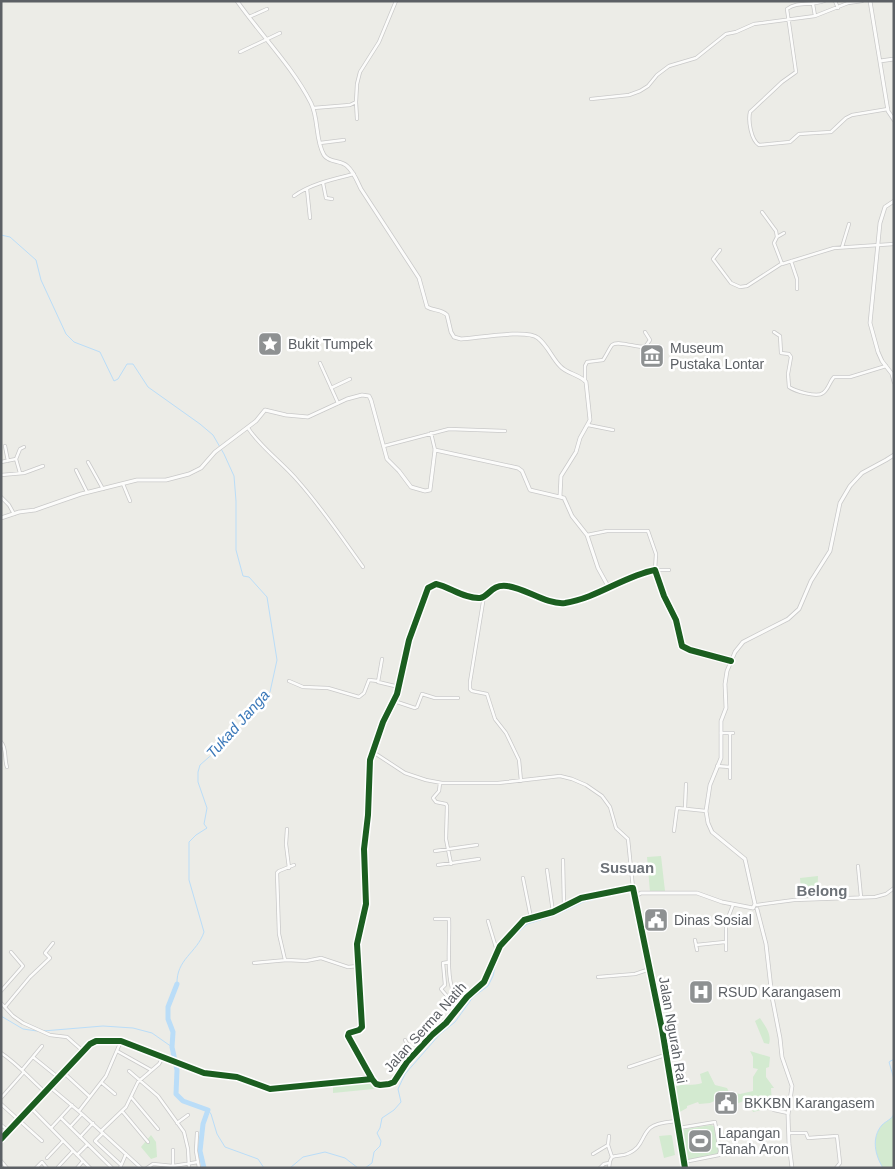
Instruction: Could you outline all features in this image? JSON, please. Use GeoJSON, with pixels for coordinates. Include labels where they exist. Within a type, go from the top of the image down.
{"type":"FeatureCollection","features":[{"type":"Feature","properties":{"kind":"street"},"geometry":{"type":"LineString","coordinates":[[237,1],[301,86],[313,108],[320,143],[326,157],[345,164],[354,174],[361,189],[419,278],[426,304],[429,308],[448,314],[454,337],[461,339],[518,333],[530,334],[542,342],[561,368],[585,381]]}},
{"type":"Feature","properties":{"kind":"street"},"geometry":{"type":"LineString","coordinates":[[357,119],[357,84],[360,72],[379,42],[396,1]]}},
{"type":"Feature","properties":{"kind":"street"},"geometry":{"type":"LineString","coordinates":[[824,1],[813,4],[799,4],[787,8],[796,72],[782,82],[750,112],[750,122],[757,144],[788,142],[799,134],[831,132],[846,118],[888,109]]}},
{"type":"Feature","properties":{"kind":"street"},"geometry":{"type":"LineString","coordinates":[[835,1],[838,8]]}},
{"type":"Feature","properties":{"kind":"street"},"geometry":{"type":"LineString","coordinates":[[591,98],[628,95],[640,91],[648,86],[666,68],[676,63],[689,61],[702,54],[723,36],[754,24],[816,16],[848,3],[862,1]]}},
{"type":"Feature","properties":{"kind":"street"},"geometry":{"type":"LineString","coordinates":[[870,1],[888,109],[894,120]]}},
{"type":"Feature","properties":{"kind":"street"},"geometry":{"type":"LineString","coordinates":[[813,4],[816,16]]}},
{"type":"Feature","properties":{"kind":"street"},"geometry":{"type":"LineString","coordinates":[[249,17],[267,9]]}},
{"type":"Feature","properties":{"kind":"street"},"geometry":{"type":"LineString","coordinates":[[240,52],[280,33]]}},
{"type":"Feature","properties":{"kind":"street"},"geometry":{"type":"LineString","coordinates":[[880,61],[894,59]]}},
{"type":"Feature","properties":{"kind":"street"},"geometry":{"type":"LineString","coordinates":[[313,108],[356,102]]}},
{"type":"Feature","properties":{"kind":"street"},"geometry":{"type":"LineString","coordinates":[[320,143],[344,140]]}},
{"type":"Feature","properties":{"kind":"street"},"geometry":{"type":"LineString","coordinates":[[294,196],[323,183],[354,174]]}},
{"type":"Feature","properties":{"kind":"street"},"geometry":{"type":"LineString","coordinates":[[323,183],[326,198],[332,199]]}},
{"type":"Feature","properties":{"kind":"street"},"geometry":{"type":"LineString","coordinates":[[307,190],[310,218]]}},
{"type":"Feature","properties":{"kind":"street"},"geometry":{"type":"LineString","coordinates":[[894,201],[887,204],[883,214],[870,323],[882,361],[892,374],[894,382]]}},
{"type":"Feature","properties":{"kind":"street"},"geometry":{"type":"LineString","coordinates":[[762,212],[776,230],[777,237],[774,243],[781,264]]}},
{"type":"Feature","properties":{"kind":"street"},"geometry":{"type":"LineString","coordinates":[[842,247],[849,224]]}},
{"type":"Feature","properties":{"kind":"street"},"geometry":{"type":"LineString","coordinates":[[777,237],[784,234]]}},
{"type":"Feature","properties":{"kind":"street"},"geometry":{"type":"LineString","coordinates":[[720,250],[713,259],[732,283],[747,286],[781,264],[834,248],[894,244]]}},
{"type":"Feature","properties":{"kind":"street"},"geometry":{"type":"LineString","coordinates":[[792,261],[797,289]]}},
{"type":"Feature","properties":{"kind":"street"},"geometry":{"type":"LineString","coordinates":[[560,496],[561,476],[573,457],[580,438],[590,420],[590,407],[585,381],[585,366],[587,362],[603,360],[616,343],[645,347],[650,340],[645,332]]}},
{"type":"Feature","properties":{"kind":"street"},"geometry":{"type":"LineString","coordinates":[[774,332],[780,336],[781,353],[789,354],[791,357],[788,374],[789,387],[798,392],[820,395],[824,393],[834,377],[852,376],[886,366]]}},
{"type":"Feature","properties":{"kind":"street"},"geometry":{"type":"LineString","coordinates":[[320,363],[338,403]]}},
{"type":"Feature","properties":{"kind":"street"},"geometry":{"type":"LineString","coordinates":[[331,388],[350,379]]}},
{"type":"Feature","properties":{"kind":"street"},"geometry":{"type":"LineString","coordinates":[[1,518],[35,510],[87,492],[141,480],[166,480],[189,474],[205,464],[223,445],[248,428],[259,418],[263,411],[268,409],[286,416],[311,416],[338,403],[365,395],[369,396],[389,462],[399,471],[408,485],[428,491],[431,486],[435,450],[431,433]]}},
{"type":"Feature","properties":{"kind":"street"},"geometry":{"type":"LineString","coordinates":[[588,425],[614,430]]}},
{"type":"Feature","properties":{"kind":"street"},"geometry":{"type":"LineString","coordinates":[[248,428],[254,437],[307,490],[363,567]]}},
{"type":"Feature","properties":{"kind":"street"},"geometry":{"type":"LineString","coordinates":[[384,446],[456,428],[505,431]]}},
{"type":"Feature","properties":{"kind":"street"},"geometry":{"type":"LineString","coordinates":[[5,446],[8,461]]}},
{"type":"Feature","properties":{"kind":"street"},"geometry":{"type":"LineString","coordinates":[[20,473],[16,459],[20,449],[24,447]]}},
{"type":"Feature","properties":{"kind":"street"},"geometry":{"type":"LineString","coordinates":[[435,450],[515,466],[522,471],[530,490],[560,496],[565,500],[572,516],[587,535],[598,568],[609,588]]}},
{"type":"Feature","properties":{"kind":"street"},"geometry":{"type":"LineString","coordinates":[[792,1168],[788,1113],[792,1086],[782,1057],[766,944],[745,859],[712,832],[706,811],[710,785],[721,758],[721,721],[726,708],[724,684],[734,652],[743,642],[788,619],[799,609],[811,581],[830,551],[840,503],[850,486],[862,473],[894,455]]}},
{"type":"Feature","properties":{"kind":"street"},"geometry":{"type":"LineString","coordinates":[[1,462],[16,459]]}},
{"type":"Feature","properties":{"kind":"street"},"geometry":{"type":"LineString","coordinates":[[88,462],[102,489]]}},
{"type":"Feature","properties":{"kind":"street"},"geometry":{"type":"LineString","coordinates":[[1,475],[20,473],[43,466]]}},
{"type":"Feature","properties":{"kind":"street"},"geometry":{"type":"LineString","coordinates":[[76,470],[87,492]]}},
{"type":"Feature","properties":{"kind":"street"},"geometry":{"type":"LineString","coordinates":[[123,484],[130,501]]}},
{"type":"Feature","properties":{"kind":"street"},"geometry":{"type":"LineString","coordinates":[[1,498],[7,502],[14,514]]}},
{"type":"Feature","properties":{"kind":"street"},"geometry":{"type":"LineString","coordinates":[[587,535],[607,531],[648,530],[656,554],[655,570],[664,596],[676,620],[682,646],[731,661]]}},
{"type":"Feature","properties":{"kind":"street"},"geometry":{"type":"LineString","coordinates":[[372,1079],[348,1037],[349,1033],[362,1027],[357,944],[366,904],[364,849],[368,815],[370,760],[383,722],[399,687],[409,640],[428,588],[436,584],[471,597],[479,598],[494,587],[508,586],[556,602],[565,603],[609,588],[632,576],[655,570],[669,570]]}},
{"type":"Feature","properties":{"kind":"street"},"geometry":{"type":"LineString","coordinates":[[484,596],[470,689],[488,694],[495,719],[506,732],[520,760],[521,781]]}},
{"type":"Feature","properties":{"kind":"street"},"geometry":{"type":"LineString","coordinates":[[378,680],[382,659]]}},
{"type":"Feature","properties":{"kind":"street"},"geometry":{"type":"LineString","coordinates":[[288,681],[303,687],[328,688],[359,697],[364,693],[369,680],[378,680],[379,682],[399,687]]}},
{"type":"Feature","properties":{"kind":"street"},"geometry":{"type":"LineString","coordinates":[[394,701],[415,708],[422,694],[435,698],[458,698]]}},
{"type":"Feature","properties":{"kind":"street"},"geometry":{"type":"LineString","coordinates":[[721,733],[732,733],[730,778]]}},
{"type":"Feature","properties":{"kind":"street"},"geometry":{"type":"LineString","coordinates":[[1,742],[5,747],[7,767]]}},
{"type":"Feature","properties":{"kind":"street"},"geometry":{"type":"LineString","coordinates":[[372,751],[405,772],[440,783],[498,783],[564,776],[586,784],[602,796],[610,807],[616,828],[628,839],[634,896],[641,893],[696,892],[733,905],[756,907],[794,900],[882,896],[894,888]]}},
{"type":"Feature","properties":{"kind":"street"},"geometry":{"type":"LineString","coordinates":[[717,766],[730,767]]}},
{"type":"Feature","properties":{"kind":"street"},"geometry":{"type":"LineString","coordinates":[[440,783],[439,791],[433,798],[436,802],[446,804],[447,806],[446,832],[451,864]]}},
{"type":"Feature","properties":{"kind":"street"},"geometry":{"type":"LineString","coordinates":[[685,808],[686,784]]}},
{"type":"Feature","properties":{"kind":"street"},"geometry":{"type":"LineString","coordinates":[[674,832],[677,809],[685,808],[706,811]]}},
{"type":"Feature","properties":{"kind":"street"},"geometry":{"type":"LineString","coordinates":[[288,828],[286,844],[289,868]]}},
{"type":"Feature","properties":{"kind":"street"},"geometry":{"type":"LineString","coordinates":[[435,851],[477,845]]}},
{"type":"Feature","properties":{"kind":"street"},"geometry":{"type":"LineString","coordinates":[[438,865],[479,859]]}},
{"type":"Feature","properties":{"kind":"street"},"geometry":{"type":"LineString","coordinates":[[563,860],[564,906]]}},
{"type":"Feature","properties":{"kind":"street"},"geometry":{"type":"LineString","coordinates":[[286,960],[279,934],[277,873],[294,865]]}},
{"type":"Feature","properties":{"kind":"street"},"geometry":{"type":"LineString","coordinates":[[858,866],[860,897]]}},
{"type":"Feature","properties":{"kind":"street"},"geometry":{"type":"LineString","coordinates":[[547,870],[553,912]]}},
{"type":"Feature","properties":{"kind":"street"},"geometry":{"type":"LineString","coordinates":[[523,878],[531,918]]}},
{"type":"Feature","properties":{"kind":"street"},"geometry":{"type":"LineString","coordinates":[[633,888],[641,893]]}},
{"type":"Feature","properties":{"kind":"street","name":"Jalan Serma Natih"},"geometry":{"type":"LineString","coordinates":[[121,1041],[211,1074],[237,1077],[270,1089],[372,1079],[380,1085],[392,1083],[432,1035],[446,1023],[463,1002],[486,979],[497,951],[524,920],[553,912],[587,896],[633,888]]}},
{"type":"Feature","properties":{"kind":"street","name":"Jalan Ngurah Rai"},"geometry":{"type":"LineString","coordinates":[[634,896],[650,969],[685,1168]]}},
{"type":"Feature","properties":{"kind":"street"},"geometry":{"type":"LineString","coordinates":[[726,950],[726,923],[733,905]]}},
{"type":"Feature","properties":{"kind":"street"},"geometry":{"type":"LineString","coordinates":[[435,918],[449,919],[449,962],[452,987],[463,1002]]}},
{"type":"Feature","properties":{"kind":"street"},"geometry":{"type":"LineString","coordinates":[[488,921],[497,951]]}},
{"type":"Feature","properties":{"kind":"street"},"geometry":{"type":"LineString","coordinates":[[695,940],[697,950]]}},
{"type":"Feature","properties":{"kind":"street"},"geometry":{"type":"LineString","coordinates":[[696,945],[725,942]]}},
{"type":"Feature","properties":{"kind":"street"},"geometry":{"type":"LineString","coordinates":[[5,1007],[30,977],[50,958],[45,953],[52,943]]}},
{"type":"Feature","properties":{"kind":"street"},"geometry":{"type":"LineString","coordinates":[[1,991],[23,966],[11,952]]}},
{"type":"Feature","properties":{"kind":"street"},"geometry":{"type":"LineString","coordinates":[[254,962],[306,961],[321,958],[348,967],[358,966]]}},
{"type":"Feature","properties":{"kind":"street"},"geometry":{"type":"LineString","coordinates":[[449,962],[443,963],[444,985],[441,989],[458,1010]]}},
{"type":"Feature","properties":{"kind":"street"},"geometry":{"type":"LineString","coordinates":[[598,978],[635,974],[650,969]]}},
{"type":"Feature","properties":{"kind":"street"},"geometry":{"type":"LineString","coordinates":[[1,1003],[13,1016],[50,1035],[67,1037],[84,1052]]}},
{"type":"Feature","properties":{"kind":"street"},"geometry":{"type":"LineString","coordinates":[[405,1040],[414,1056]]}},
{"type":"Feature","properties":{"kind":"street"},"geometry":{"type":"LineString","coordinates":[[1,1140],[90,1044],[94,1041],[121,1041],[102,1084],[70,1128]]}},
{"type":"Feature","properties":{"kind":"street"},"geometry":{"type":"LineString","coordinates":[[1,1098],[42,1046]]}},
{"type":"Feature","properties":{"kind":"street"},"geometry":{"type":"LineString","coordinates":[[118,1051],[151,1070]]}},
{"type":"Feature","properties":{"kind":"street"},"geometry":{"type":"LineString","coordinates":[[1,1053],[46,1093]]}},
{"type":"Feature","properties":{"kind":"street"},"geometry":{"type":"LineString","coordinates":[[629,1068],[665,1055]]}},
{"type":"Feature","properties":{"kind":"street"},"geometry":{"type":"LineString","coordinates":[[1,1060],[5,1056]]}},
{"type":"Feature","properties":{"kind":"street"},"geometry":{"type":"LineString","coordinates":[[32,1057],[59,1079]]}},
{"type":"Feature","properties":{"kind":"street"},"geometry":{"type":"LineString","coordinates":[[126,1154],[120,1166],[95,1141],[126,1107],[140,1080],[165,1058]]}},
{"type":"Feature","properties":{"kind":"street"},"geometry":{"type":"LineString","coordinates":[[129,1071],[158,1096],[185,1135],[189,1168]]}},
{"type":"Feature","properties":{"kind":"street"},"geometry":{"type":"LineString","coordinates":[[64,1073],[91,1098]]}},
{"type":"Feature","properties":{"kind":"street"},"geometry":{"type":"LineString","coordinates":[[102,1084],[116,1094]]}},
{"type":"Feature","properties":{"kind":"street"},"geometry":{"type":"LineString","coordinates":[[51,1088],[141,1168]]}},
{"type":"Feature","properties":{"kind":"street"},"geometry":{"type":"LineString","coordinates":[[131,1097],[158,1129]]}},
{"type":"Feature","properties":{"kind":"street"},"geometry":{"type":"LineString","coordinates":[[1,1104],[42,1141]]}},
{"type":"Feature","properties":{"kind":"street"},"geometry":{"type":"LineString","coordinates":[[51,1128],[72,1105]]}},
{"type":"Feature","properties":{"kind":"street"},"geometry":{"type":"LineString","coordinates":[[764,1106],[788,1113]]}},
{"type":"Feature","properties":{"kind":"street"},"geometry":{"type":"LineString","coordinates":[[31,1108],[90,1168]]}},
{"type":"Feature","properties":{"kind":"street"},"geometry":{"type":"LineString","coordinates":[[122,1111],[148,1142]]}},
{"type":"Feature","properties":{"kind":"street"},"geometry":{"type":"LineString","coordinates":[[177,1123],[188,1115]]}},
{"type":"Feature","properties":{"kind":"street"},"geometry":{"type":"LineString","coordinates":[[61,1118],[112,1168]]}},
{"type":"Feature","properties":{"kind":"street"},"geometry":{"type":"LineString","coordinates":[[612,1157],[628,1154],[637,1148],[649,1130],[656,1124],[677,1121]]}},
{"type":"Feature","properties":{"kind":"street"},"geometry":{"type":"LineString","coordinates":[[678,1128],[714,1122],[720,1151],[719,1155],[684,1162]]}},
{"type":"Feature","properties":{"kind":"street"},"geometry":{"type":"LineString","coordinates":[[1,1124],[9,1131]]}},
{"type":"Feature","properties":{"kind":"street"},"geometry":{"type":"LineString","coordinates":[[80,1137],[93,1124]]}},
{"type":"Feature","properties":{"kind":"street"},"geometry":{"type":"LineString","coordinates":[[197,1133],[196,1151],[199,1168]]}},
{"type":"Feature","properties":{"kind":"street"},"geometry":{"type":"LineString","coordinates":[[789,1133],[807,1133],[808,1138],[838,1136],[840,1163],[836,1168]]}},
{"type":"Feature","properties":{"kind":"street"},"geometry":{"type":"LineString","coordinates":[[609,1136],[608,1145],[612,1157],[609,1168]]}},
{"type":"Feature","properties":{"kind":"street"},"geometry":{"type":"LineString","coordinates":[[47,1158],[64,1141]]}},
{"type":"Feature","properties":{"kind":"street"},"geometry":{"type":"LineString","coordinates":[[77,1155],[87,1145]]}},
{"type":"Feature","properties":{"kind":"street"},"geometry":{"type":"LineString","coordinates":[[593,1154],[608,1145]]}},
{"type":"Feature","properties":{"kind":"street"},"geometry":{"type":"LineString","coordinates":[[173,1150],[174,1167]]}},
{"type":"Feature","properties":{"kind":"street"},"geometry":{"type":"LineString","coordinates":[[58,1167],[73,1151]]}},
{"type":"Feature","properties":{"kind":"street"},"geometry":{"type":"LineString","coordinates":[[1,1161],[7,1168]]}},
{"type":"Feature","properties":{"kind":"street"},"geometry":{"type":"LineString","coordinates":[[76,1168],[83,1161]]}},
{"type":"Feature","properties":{"kind":"street"},"geometry":{"type":"LineString","coordinates":[[36,1168],[42,1162],[48,1168]]}},
{"type":"Feature","properties":{"kind":"street"},"geometry":{"type":"LineString","coordinates":[[147,1168],[153,1164],[174,1167],[198,1162]]}},
{"type":"Feature","properties":{"kind":"street"},"geometry":{"type":"LineString","coordinates":[[600,1168],[604,1164],[609,1163]]}},
{"type":"Feature","properties":{"kind":"green space"},"geometry":{"type":"Polygon","coordinates":[[[661,856],[665,891],[650,892],[647,857],[661,856]]]}},
{"type":"Feature","properties":{"kind":"green space"},"geometry":{"type":"Polygon","coordinates":[[[818,876],[817,897],[802,898],[800,878],[818,876]]]}},
{"type":"Feature","properties":{"kind":"green space"},"geometry":{"type":"Polygon","coordinates":[[[760,1018],[769,1033],[769,1044],[764,1043],[755,1021],[760,1018]]]}},
{"type":"Feature","properties":{"kind":"green space"},"geometry":{"type":"Polygon","coordinates":[[[750,1051],[770,1057],[769,1067],[766,1068],[766,1077],[774,1088],[771,1088],[772,1104],[765,1101],[762,1104],[761,1110],[753,1112],[749,1099],[736,1104],[730,1094],[710,1103],[699,1104],[698,1102],[687,1106],[687,1108],[678,1113],[674,1086],[702,1083],[700,1074],[708,1071],[715,1085],[727,1088],[729,1092],[740,1094],[753,1091],[753,1077],[758,1069],[753,1068],[753,1057],[750,1051]]]}},
{"type":"Feature","properties":{"kind":"green space"},"geometry":{"type":"Polygon","coordinates":[[[367,1081],[375,1088],[333,1093],[333,1085],[367,1081]]]}},
{"type":"Feature","properties":{"kind":"green space"},"geometry":{"type":"Polygon","coordinates":[[[894,1114],[894,1168],[883,1168],[876,1152],[876,1135],[882,1125],[894,1114]]]}},
{"type":"Feature","properties":{"kind":"green space","name":"Lapangan Tanah Aron"},"geometry":{"type":"Polygon","coordinates":[[[714,1126],[719,1154],[687,1161],[681,1130],[714,1126]]]}},
{"type":"Feature","properties":{"kind":"green space"},"geometry":{"type":"Polygon","coordinates":[[[151,1135],[156,1142],[157,1157],[151,1159],[141,1147],[151,1135]]]}},
{"type":"Feature","properties":{"kind":"green space"},"geometry":{"type":"Polygon","coordinates":[[[671,1135],[675,1155],[664,1158],[659,1136],[671,1135]]]}},
{"type":"Feature","properties":{"kind":"waterway","name":"Tukad Janga"},"geometry":{"type":"LineString","coordinates":[[1,235],[10,237],[36,260],[41,280],[66,334],[74,342],[100,352],[114,381],[118,379],[127,364],[133,364],[148,387],[213,435],[234,476],[236,550],[243,576],[249,577],[267,597],[277,660],[270,692],[217,750],[200,765],[198,772],[198,782],[207,808],[204,824],[207,828],[189,842],[189,880],[204,932],[197,945],[183,962],[177,984]]}},
{"type":"Feature","properties":{"kind":"waterway"},"geometry":{"type":"LineString","coordinates":[[499,951],[527,924],[556,915],[583,902],[624,892],[632,893]]}},
{"type":"Feature","properties":{"kind":"waterway"},"geometry":{"type":"LineString","coordinates":[[365,1168],[372,1163],[374,1152],[380,1146],[381,1141],[377,1133],[382,1118],[394,1110],[401,1102],[398,1089],[405,1074],[440,1034],[455,1022],[473,997],[488,986],[493,976],[497,957]]}},
{"type":"Feature","properties":{"kind":"waterway","name":"Tukad Janga"},"geometry":{"type":"LineString","coordinates":[[177,984],[168,1007],[168,1019],[173,1032],[172,1047],[177,1070],[176,1094],[183,1101],[208,1110],[203,1124],[200,1151],[204,1168]]}},
{"type":"Feature","properties":{"kind":"waterway"},"geometry":{"type":"LineString","coordinates":[[1,1016],[23,1029],[37,1031]]}},
{"type":"Feature","properties":{"kind":"waterway"},"geometry":{"type":"LineString","coordinates":[[43,1031],[103,1026],[133,1028],[152,1033],[172,1047]]}},
{"type":"Feature","properties":{"kind":"waterway"},"geometry":{"type":"LineString","coordinates":[[894,1059],[889,1062],[894,1079]]}},
{"type":"Feature","properties":{"kind":"waterway"},"geometry":{"type":"LineString","coordinates":[[208,1110],[217,1134],[225,1147],[258,1159],[264,1168]]}},
{"type":"Feature","properties":{"kind":"waterway"},"geometry":{"type":"LineString","coordinates":[[883,1168],[876,1152],[876,1135],[882,1125],[894,1114]]}},
{"type":"Feature","properties":{"kind":"waterway"},"geometry":{"type":"LineString","coordinates":[[290,1168],[303,1157],[325,1152],[345,1158],[358,1168]]}},
{"type":"Feature","properties":{"kind":"cycle path"},"geometry":{"type":"LineString","coordinates":[[372,1079],[348,1036],[349,1033],[362,1027],[357,944],[366,904],[364,849],[368,815],[370,760],[383,722],[397,694],[409,640],[428,588],[436,584],[469,597],[480,598],[497,587],[507,586],[543,599],[565,603],[588,597],[632,577],[655,570],[664,596],[676,620],[682,646],[731,661]]}},
{"type":"Feature","properties":{"kind":"cycle path"},"geometry":{"type":"LineString","coordinates":[[1,1139],[90,1044],[96,1041],[121,1041],[204,1073],[237,1077],[270,1089],[372,1079],[376,1084],[389,1084],[394,1082],[407,1062],[446,1023],[467,997],[484,982],[500,946],[524,920],[553,912],[581,898],[633,888],[662,1029],[685,1168]]}},
{"type":"Feature","properties":{"kind":"place","name":"Bukit Tumpek"},"geometry":{"type":"Point","coordinates":[270,344]}},
{"type":"Feature","properties":{"kind":"place","name":"Museum Pustaka Lontar"},"geometry":{"type":"Point","coordinates":[652,356]}},
{"type":"Feature","properties":{"kind":"place","name":"Dinas Sosial"},"geometry":{"type":"Point","coordinates":[656,920]}},
{"type":"Feature","properties":{"kind":"place","name":"RSUD Karangasem"},"geometry":{"type":"Point","coordinates":[701,992]}},
{"type":"Feature","properties":{"kind":"place","name":"BKKBN Karangasem"},"geometry":{"type":"Point","coordinates":[726,1103]}},
{"type":"Feature","properties":{"kind":"place","name":"Lapangan Tanah Aron"},"geometry":{"type":"Point","coordinates":[700,1141]}},
{"type":"Feature","properties":{"kind":"district","name":"Susuan"},"geometry":{"type":"Point","coordinates":[627,868]}},
{"type":"Feature","properties":{"kind":"district","name":"Belong"},"geometry":{"type":"Point","coordinates":[822,891]}}]}
